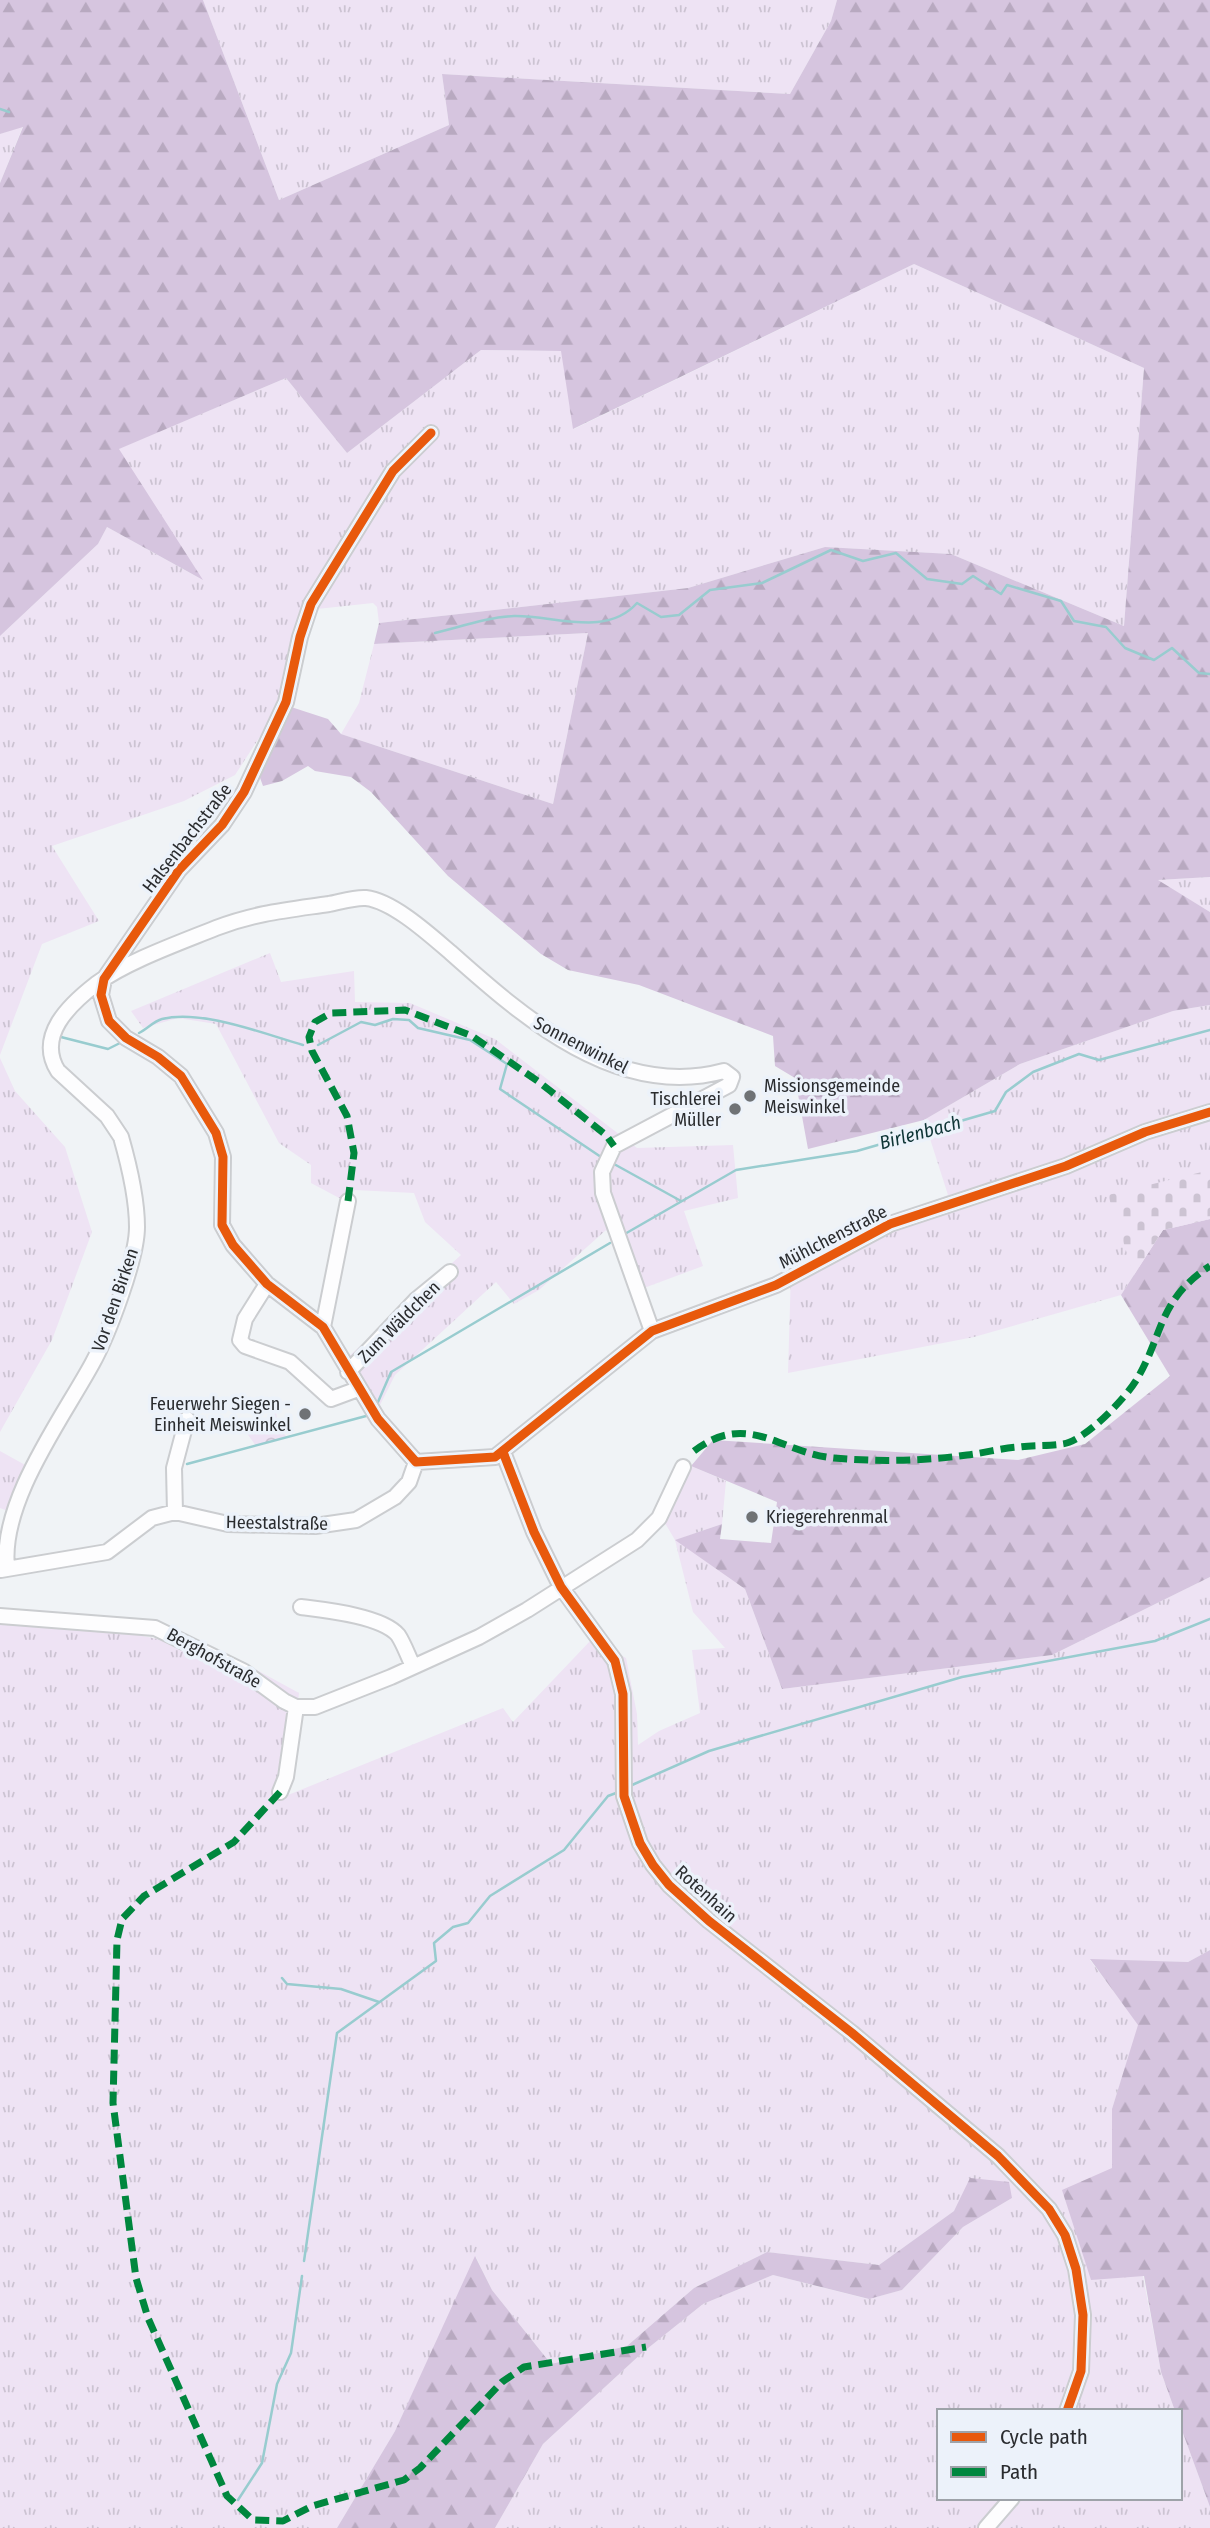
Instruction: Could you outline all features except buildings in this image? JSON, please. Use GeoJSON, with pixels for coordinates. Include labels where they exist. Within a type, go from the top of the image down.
{"type":"FeatureCollection","features":[{"type":"Feature","properties":{"kind":"street","name":"Halsenbachstraße"},"geometry":{"type":"LineString","coordinates":[[104,979],[179,870],[222,825],[244,792],[289,689],[299,637],[311,604],[393,471],[431,433]]}},
{"type":"Feature","properties":{"kind":"street","name":"Sonnenwinkel"},"geometry":{"type":"LineString","coordinates":[[104,979],[187,940],[253,914],[366,898],[398,912],[429,933],[539,1027],[615,1066],[653,1075],[702,1077],[724,1071],[728,1073],[733,1079],[729,1085],[614,1146],[601,1172],[603,1193],[652,1331]]}},
{"type":"Feature","properties":{"kind":"street"},"geometry":{"type":"LineString","coordinates":[[104,979],[101,995],[109,1021],[126,1038],[158,1056],[181,1076],[216,1133],[223,1157],[222,1225],[233,1245],[267,1284],[323,1327],[348,1373],[378,1419],[416,1462],[469,1461],[503,1452]]}},
{"type":"Feature","properties":{"kind":"street","name":"Vor den Birken"},"geometry":{"type":"LineString","coordinates":[[4,1569],[4,1545],[12,1510],[24,1483],[94,1361],[121,1293],[135,1242],[136,1220],[121,1137],[115,1125],[58,1071],[51,1060],[50,1048],[55,1027],[82,995],[104,979]]}},
{"type":"Feature","properties":{"kind":"street","name":"Mühlchenstraße"},"geometry":{"type":"LineString","coordinates":[[503,1452],[608,1364],[652,1331],[776,1284],[901,1220],[1066,1166],[1144,1132],[1210,1112]]}},
{"type":"Feature","properties":{"kind":"street"},"geometry":{"type":"LineString","coordinates":[[323,1327],[348,1201]]}},
{"type":"Feature","properties":{"kind":"street","name":"Zum Wäldchen"},"geometry":{"type":"LineString","coordinates":[[348,1373],[416,1300],[450,1272]]}},
{"type":"Feature","properties":{"kind":"street"},"geometry":{"type":"LineString","coordinates":[[267,1284],[245,1319],[240,1340],[245,1346],[290,1362],[331,1399],[358,1389]]}},
{"type":"Feature","properties":{"kind":"street"},"geometry":{"type":"LineString","coordinates":[[4,1569],[107,1552],[152,1518],[175,1512],[174,1468],[187,1419]]}},
{"type":"Feature","properties":{"kind":"street","name":"Rotenhain"},"geometry":{"type":"LineString","coordinates":[[503,1452],[534,1532],[561,1587],[615,1661],[623,1694],[624,1796],[640,1843],[669,1885],[998,2156],[1049,2209],[1065,2235],[1076,2269],[1083,2315],[1082,2371],[1068,2409]]}},
{"type":"Feature","properties":{"kind":"street","name":"Heestalstraße"},"geometry":{"type":"LineString","coordinates":[[175,1512],[228,1524],[341,1524],[356,1520],[395,1497],[409,1482],[416,1462]]}},
{"type":"Feature","properties":{"kind":"street"},"geometry":{"type":"LineString","coordinates":[[280,1792],[286,1777],[296,1707],[315,1707],[339,1699],[479,1637],[527,1610],[639,1538],[659,1518],[683,1467]]}},
{"type":"Feature","properties":{"kind":"street"},"geometry":{"type":"LineString","coordinates":[[301,1607],[338,1612],[388,1628],[397,1635],[413,1665]]}},
{"type":"Feature","properties":{"kind":"street","name":"Berghofstraße"},"geometry":{"type":"LineString","coordinates":[[0,1616],[155,1628],[243,1671],[296,1707]]}},
{"type":"Feature","properties":{"kind":"street"},"geometry":{"type":"LineString","coordinates":[[986,2528],[1010,2500]]}},
{"type":"Feature","properties":{"kind":"green space"},"geometry":{"type":"Polygon","coordinates":[[[0,0],[203,0],[279,200],[449,125],[442,74],[790,94],[831,21],[837,0],[1210,0],[1210,877],[1158,880],[1210,912],[1210,1005],[1173,1011],[1020,1064],[924,1120],[808,1149],[795,1078],[775,1066],[773,1036],[639,985],[568,970],[541,954],[448,876],[371,792],[351,777],[315,771],[308,766],[282,781],[263,786],[259,775],[288,706],[328,719],[341,734],[553,804],[588,633],[374,644],[379,623],[688,588],[825,547],[951,554],[1124,626],[1144,368],[914,264],[573,429],[561,351],[481,350],[347,453],[286,378],[119,449],[203,580],[107,527],[98,544],[0,636],[0,183],[23,127],[0,134],[0,0]]]}},
{"type":"Feature","properties":{"kind":"green space"},"geometry":{"type":"Polygon","coordinates":[[[203,0],[837,0],[831,21],[790,94],[442,74],[449,125],[279,200],[203,0]]]}},
{"type":"Feature","properties":{"kind":"green space"},"geometry":{"type":"Polygon","coordinates":[[[23,126],[0,183],[0,134],[23,126]]]}},
{"type":"Feature","properties":{"kind":"green space"},"geometry":{"type":"Polygon","coordinates":[[[914,264],[1144,368],[1124,626],[951,554],[825,547],[688,588],[379,623],[377,607],[373,603],[317,609],[309,616],[296,681],[235,775],[184,801],[52,846],[99,921],[42,944],[0,1055],[0,636],[98,544],[107,527],[201,579],[118,449],[286,378],[347,453],[481,350],[562,351],[574,429],[914,264]]]}},
{"type":"Feature","properties":{"kind":"green space"},"geometry":{"type":"Polygon","coordinates":[[[588,633],[553,804],[341,734],[359,703],[374,644],[588,633]]]}},
{"type":"Feature","properties":{"kind":"green space"},"geometry":{"type":"Polygon","coordinates":[[[1210,877],[1210,912],[1157,880],[1210,877]]]}},
{"type":"Feature","properties":{"kind":"green space"},"geometry":{"type":"Polygon","coordinates":[[[270,953],[281,982],[354,971],[355,1002],[410,1003],[495,1039],[637,1148],[733,1145],[738,1198],[684,1211],[703,1266],[644,1288],[606,1230],[539,1290],[514,1304],[496,1282],[395,1375],[380,1405],[347,1358],[461,1255],[425,1222],[414,1193],[355,1190],[343,1200],[311,1183],[311,1165],[279,1143],[216,1024],[178,1018],[143,1028],[131,1011],[270,953]]]}},
{"type":"Feature","properties":{"kind":"green space"},"geometry":{"type":"Polygon","coordinates":[[[1210,1005],[1210,1219],[1163,1230],[1121,1295],[974,1337],[788,1373],[791,1271],[861,1230],[948,1195],[924,1120],[1020,1064],[1173,1011],[1210,1005]]]}},
{"type":"Feature","properties":{"kind":"green space"},"geometry":{"type":"Polygon","coordinates":[[[0,1058],[15,1091],[65,1147],[92,1232],[52,1340],[0,1432],[0,1058]]]}},
{"type":"Feature","properties":{"kind":"green space"},"geometry":{"type":"Polygon","coordinates":[[[1210,1170],[1210,1219],[1163,1230],[1134,1275],[1108,1195],[1210,1170]]]}},
{"type":"Feature","properties":{"kind":"green space"},"geometry":{"type":"Polygon","coordinates":[[[1210,1219],[1210,1577],[1052,1655],[782,1689],[745,1589],[675,1540],[722,1524],[720,1539],[771,1543],[777,1502],[691,1466],[713,1440],[1018,1460],[1085,1444],[1170,1376],[1121,1295],[1163,1230],[1210,1219]]]}},
{"type":"Feature","properties":{"kind":"green space"},"geometry":{"type":"Polygon","coordinates":[[[276,1413],[279,1429],[287,1437],[256,1446],[246,1432],[276,1413]]]}},
{"type":"Feature","properties":{"kind":"green space"},"geometry":{"type":"Polygon","coordinates":[[[0,1451],[27,1466],[8,1511],[0,1508],[0,1451]]]}},
{"type":"Feature","properties":{"kind":"green space"},"geometry":{"type":"Polygon","coordinates":[[[691,1466],[726,1481],[722,1524],[676,1540],[745,1589],[782,1689],[1052,1655],[1210,1577],[1210,1950],[1188,1962],[1090,1960],[1139,2025],[1112,2109],[1112,2168],[1143,2276],[1161,2372],[1174,2409],[937,2409],[937,2500],[1182,2500],[1182,2430],[1210,2507],[1210,2528],[495,2528],[543,2444],[642,2353],[703,2304],[773,2275],[868,2299],[902,2290],[963,2227],[1012,2198],[954,2211],[879,2265],[767,2252],[694,2288],[627,2346],[551,2364],[492,2290],[476,2257],[395,2431],[337,2528],[0,2528],[0,1608],[224,1652],[299,1693],[288,1795],[503,1708],[513,1722],[592,1639],[626,1658],[637,1714],[638,1745],[659,1731],[700,1713],[692,1650],[725,1648],[693,1612],[675,1540],[662,1518],[691,1466]]]}},
{"type":"Feature","properties":{"kind":"green space"},"geometry":{"type":"Polygon","coordinates":[[[1210,1950],[1210,2507],[1182,2430],[1182,2409],[1174,2409],[1161,2372],[1144,2276],[1091,2280],[1062,2190],[1112,2168],[1112,2109],[1138,2025],[1090,1959],[1188,1962],[1210,1950]]]}},
{"type":"Feature","properties":{"kind":"green space"},"geometry":{"type":"Polygon","coordinates":[[[970,2178],[1009,2182],[1012,2198],[963,2227],[902,2290],[869,2299],[773,2275],[703,2304],[642,2353],[543,2444],[495,2528],[337,2528],[395,2431],[475,2256],[492,2290],[551,2364],[627,2346],[694,2288],[767,2252],[879,2265],[954,2211],[970,2178]]]}},
{"type":"Feature","properties":{"kind":"waterway"},"geometry":{"type":"LineString","coordinates":[[0,109],[9,112]]}},
{"type":"Feature","properties":{"kind":"waterway"},"geometry":{"type":"LineString","coordinates":[[435,633],[484,620],[514,616],[579,622],[610,620],[624,614],[637,603],[661,617],[679,615],[710,590],[762,583],[831,550],[863,561],[896,553],[927,579],[962,584],[973,576],[1001,594],[1007,585],[1061,601],[1074,621],[1106,627],[1125,648],[1154,660],[1172,648],[1199,673],[1210,674]]}},
{"type":"Feature","properties":{"kind":"waterway"},"geometry":{"type":"LineString","coordinates":[[139,1033],[162,1019],[195,1017],[233,1024],[303,1045]]}},
{"type":"Feature","properties":{"kind":"waterway"},"geometry":{"type":"LineString","coordinates":[[318,1045],[361,1022],[375,1025],[393,1019],[409,1020],[418,1028],[470,1040],[507,1064],[500,1089],[601,1157]]}},
{"type":"Feature","properties":{"kind":"waterway","name":"Birlenbach"},"geometry":{"type":"LineString","coordinates":[[623,1235],[736,1170],[857,1151],[995,1111],[1006,1092],[1033,1072],[1079,1054],[1099,1060],[1210,1030]]}},
{"type":"Feature","properties":{"kind":"waterway"},"geometry":{"type":"LineString","coordinates":[[57,1036],[108,1049],[124,1041]]}},
{"type":"Feature","properties":{"kind":"waterway"},"geometry":{"type":"LineString","coordinates":[[614,1164],[681,1201]]}},
{"type":"Feature","properties":{"kind":"waterway","name":"Birlenbach"},"geometry":{"type":"LineString","coordinates":[[378,1402],[391,1372],[610,1243]]}},
{"type":"Feature","properties":{"kind":"waterway","name":"Birlenbach"},"geometry":{"type":"LineString","coordinates":[[187,1464],[366,1416]]}},
{"type":"Feature","properties":{"kind":"waterway"},"geometry":{"type":"LineString","coordinates":[[632,1785],[709,1751],[962,1677],[1155,1641],[1210,1619]]}},
{"type":"Feature","properties":{"kind":"waterway"},"geometry":{"type":"LineString","coordinates":[[304,2261],[337,2033],[436,1961],[434,1943],[453,1927],[468,1923],[490,1896],[564,1850],[608,1796],[616,1793]]}},
{"type":"Feature","properties":{"kind":"waterway"},"geometry":{"type":"LineString","coordinates":[[282,1978],[287,1984],[341,1989],[379,2002]]}},
{"type":"Feature","properties":{"kind":"waterway"},"geometry":{"type":"LineString","coordinates":[[238,2500],[262,2463],[277,2384],[291,2353],[302,2276]]}},
{"type":"Feature","properties":{"kind":"marked path"},"geometry":{"type":"LineString","coordinates":[[348,1201],[354,1153],[347,1116],[312,1051],[309,1037],[315,1022],[331,1013],[405,1010],[472,1036],[539,1082],[606,1135],[614,1146]]}},
{"type":"Feature","properties":{"kind":"marked path"},"geometry":{"type":"LineString","coordinates":[[694,1451],[713,1439],[731,1434],[764,1437],[815,1455],[867,1460],[934,1459],[1071,1441],[1104,1418],[1132,1387],[1171,1305],[1180,1292],[1210,1266]]}},
{"type":"Feature","properties":{"kind":"marked path"},"geometry":{"type":"LineString","coordinates":[[280,1792],[234,1842],[144,1896],[122,1919],[117,1940],[113,2103],[136,2278],[148,2318],[227,2496],[253,2520],[283,2521],[312,2506],[404,2480],[420,2468],[502,2382],[524,2367],[646,2347]]}},
{"type":"Feature","properties":{"kind":"cycle path"},"geometry":{"type":"LineString","coordinates":[[431,433],[393,471],[311,604],[300,637],[286,702],[244,792],[222,825],[179,870],[104,979],[101,995],[109,1021],[126,1038],[158,1057],[181,1076],[216,1133],[223,1157],[222,1225],[233,1245],[267,1284],[323,1327],[378,1419],[416,1462],[495,1457],[652,1331],[776,1285],[890,1224],[1066,1166],[1145,1132],[1210,1112]]}},
{"type":"Feature","properties":{"kind":"cycle path"},"geometry":{"type":"LineString","coordinates":[[503,1452],[534,1532],[561,1587],[615,1661],[623,1694],[624,1796],[640,1843],[653,1865],[669,1885],[709,1921],[852,2033],[998,2156],[1049,2209],[1065,2235],[1076,2269],[1083,2315],[1081,2371],[1068,2409]]}},
{"type":"Feature","properties":{"kind":"place","name":"Missionsgemeinde Meiswinkel"},"geometry":{"type":"Point","coordinates":[750,1096]}},
{"type":"Feature","properties":{"kind":"place","name":"Tischlerei Müller"},"geometry":{"type":"Point","coordinates":[735,1109]}},
{"type":"Feature","properties":{"kind":"place","name":"Feuerwehr Siegen - Einheit Meiswinkel"},"geometry":{"type":"Point","coordinates":[305,1414]}},
{"type":"Feature","properties":{"kind":"place","name":"Kriegerehrenmal"},"geometry":{"type":"Point","coordinates":[752,1517]}}]}
